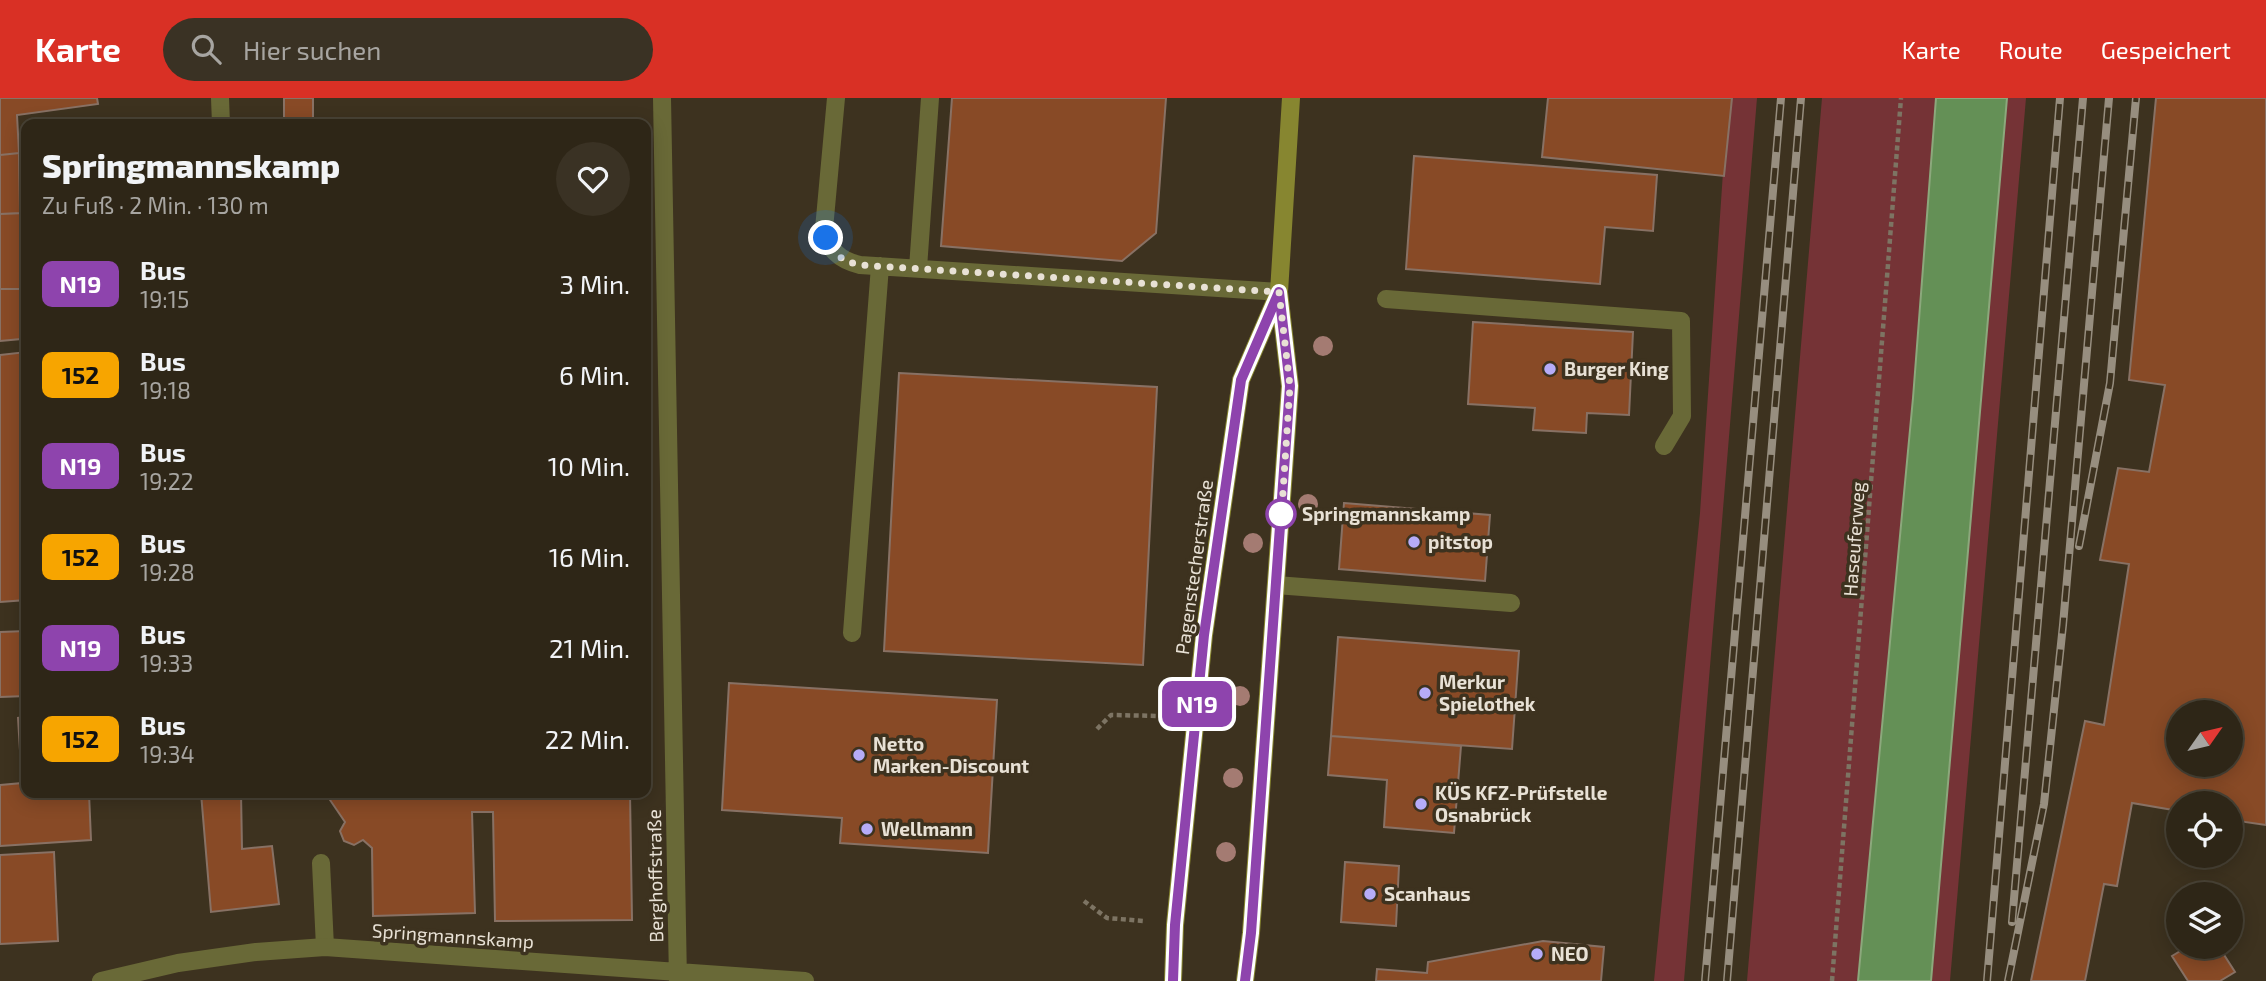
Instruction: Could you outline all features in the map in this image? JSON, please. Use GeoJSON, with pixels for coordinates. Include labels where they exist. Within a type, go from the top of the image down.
{"type":"FeatureCollection","features":[{"type":"Feature","properties":{"kind":"main road","name":"Pagenstecherstraße"},"geometry":{"type":"LineString","coordinates":[[1245,981],[1251,933],[1290,386],[1279,292],[1291,98]]}},
{"type":"Feature","properties":{"kind":"main road","name":"Pagenstecherstraße"},"geometry":{"type":"LineString","coordinates":[[1173,981],[1175,925],[1204,635],[1241,380],[1279,292]]}},
{"type":"Feature","properties":{"kind":"street"},"geometry":{"type":"LineString","coordinates":[[220,98],[221,119]]}},
{"type":"Feature","properties":{"kind":"street","name":"Berghoffstraße"},"geometry":{"type":"LineString","coordinates":[[662,98],[678,977]]}},
{"type":"Feature","properties":{"kind":"street"},"geometry":{"type":"LineString","coordinates":[[836,98],[824,229],[831,248],[845,262],[1279,292]]}},
{"type":"Feature","properties":{"kind":"street"},"geometry":{"type":"LineString","coordinates":[[918,268],[930,98]]}},
{"type":"Feature","properties":{"kind":"street"},"geometry":{"type":"LineString","coordinates":[[852,633],[880,266]]}},
{"type":"Feature","properties":{"kind":"street"},"geometry":{"type":"LineString","coordinates":[[1386,299],[1681,321],[1682,416],[1664,446]]}},
{"type":"Feature","properties":{"kind":"street"},"geometry":{"type":"LineString","coordinates":[[1276,584],[1511,603]]}},
{"type":"Feature","properties":{"kind":"street"},"geometry":{"type":"LineString","coordinates":[[321,863],[325,947]]}},
{"type":"Feature","properties":{"kind":"street","name":"Springmannskamp"},"geometry":{"type":"LineString","coordinates":[[101,981],[178,962],[325,947],[678,977],[805,981]]}},
{"type":"Feature","properties":{"kind":"path","name":"Haseuferweg"},"geometry":{"type":"LineString","coordinates":[[1832,981],[1901,98]]}},
{"type":"Feature","properties":{"kind":"path"},"geometry":{"type":"LineString","coordinates":[[1097,729],[1111,715],[1162,716]]}},
{"type":"Feature","properties":{"kind":"path"},"geometry":{"type":"LineString","coordinates":[[1084,901],[1107,918],[1144,921]]}},
{"type":"Feature","properties":{"kind":"shaded area"},"geometry":{"type":"Polygon","coordinates":[[[1728,98],[1757,98],[1684,981],[1654,981],[1700,513],[1728,98]]]}},
{"type":"Feature","properties":{"kind":"shaded area"},"geometry":{"type":"Polygon","coordinates":[[[1822,98],[2026,98],[1950,981],[1747,981],[1822,98]]]}},
{"type":"Feature","properties":{"kind":"shaded area"},"geometry":{"type":"Polygon","coordinates":[[[1936,98],[2007,98],[1931,981],[1858,981],[1913,398],[1936,98]]]}},
{"type":"Feature","properties":{"kind":"building"},"geometry":{"type":"Polygon","coordinates":[[[0,98],[97,98],[98,104],[17,115],[19,153],[0,155],[0,98]]]}},
{"type":"Feature","properties":{"kind":"building"},"geometry":{"type":"Polygon","coordinates":[[[284,98],[313,98],[313,119],[284,119],[284,98]]]}},
{"type":"Feature","properties":{"kind":"building"},"geometry":{"type":"Polygon","coordinates":[[[952,98],[1166,98],[1156,233],[1122,261],[941,246],[952,98]]]}},
{"type":"Feature","properties":{"kind":"building"},"geometry":{"type":"Polygon","coordinates":[[[1548,98],[1732,98],[1724,176],[1542,157],[1548,98]]]}},
{"type":"Feature","properties":{"kind":"building"},"geometry":{"type":"Polygon","coordinates":[[[2156,98],[2266,98],[2266,825],[2243,822],[2243,791],[2166,791],[2166,809],[2132,803],[2117,886],[2104,884],[2085,981],[2031,981],[2085,721],[2104,725],[2129,564],[2100,560],[2118,468],[2149,472],[2165,385],[2129,380],[2156,98]]]}},
{"type":"Feature","properties":{"kind":"building"},"geometry":{"type":"Polygon","coordinates":[[[19,153],[20,213],[0,214],[0,155],[19,153]]]}},
{"type":"Feature","properties":{"kind":"building"},"geometry":{"type":"Polygon","coordinates":[[[1414,156],[1657,175],[1653,231],[1605,227],[1600,284],[1406,269],[1414,156]]]}},
{"type":"Feature","properties":{"kind":"building"},"geometry":{"type":"Polygon","coordinates":[[[21,213],[21,289],[0,289],[0,214],[21,213]]]}},
{"type":"Feature","properties":{"kind":"building"},"geometry":{"type":"Polygon","coordinates":[[[0,289],[21,289],[21,339],[0,341],[0,289]]]}},
{"type":"Feature","properties":{"kind":"building"},"geometry":{"type":"Polygon","coordinates":[[[1473,322],[1633,332],[1629,415],[1587,413],[1586,433],[1533,430],[1535,408],[1468,404],[1473,322]]]}},
{"type":"Feature","properties":{"kind":"building"},"geometry":{"type":"Polygon","coordinates":[[[21,353],[21,600],[0,602],[0,355],[21,353]]]}},
{"type":"Feature","properties":{"kind":"building"},"geometry":{"type":"Polygon","coordinates":[[[899,373],[1157,387],[1143,665],[884,651],[899,373]]]}},
{"type":"Feature","properties":{"kind":"building","name":"pitstop"},"geometry":{"type":"Polygon","coordinates":[[[1344,503],[1490,515],[1485,581],[1339,569],[1344,503]]]}},
{"type":"Feature","properties":{"kind":"building"},"geometry":{"type":"Polygon","coordinates":[[[21,631],[21,696],[0,697],[0,632],[21,631]]]}},
{"type":"Feature","properties":{"kind":"building","name":"Merkur Spielothek"},"geometry":{"type":"Polygon","coordinates":[[[1338,637],[1519,651],[1512,749],[1331,736],[1338,637]]]}},
{"type":"Feature","properties":{"kind":"building","name":"Netto Marken-Discount"},"geometry":{"type":"Polygon","coordinates":[[[729,683],[997,700],[988,853],[840,843],[842,818],[722,810],[729,683]]]}},
{"type":"Feature","properties":{"kind":"building"},"geometry":{"type":"Polygon","coordinates":[[[18,718],[21,718],[21,767],[18,718]]]}},
{"type":"Feature","properties":{"kind":"building","name":"KÜS KFZ-Prüfstelle Osnabrück"},"geometry":{"type":"Polygon","coordinates":[[[1331,736],[1461,746],[1454,833],[1384,827],[1387,780],[1328,775],[1331,736]]]}},
{"type":"Feature","properties":{"kind":"building"},"geometry":{"type":"Polygon","coordinates":[[[21,783],[21,798],[89,798],[91,840],[0,846],[0,785],[21,783]]]}},
{"type":"Feature","properties":{"kind":"building"},"geometry":{"type":"Polygon","coordinates":[[[201,798],[241,798],[242,849],[272,846],[279,904],[211,912],[201,798]]]}},
{"type":"Feature","properties":{"kind":"building"},"geometry":{"type":"Polygon","coordinates":[[[630,798],[632,920],[495,921],[493,812],[472,812],[475,913],[373,916],[372,848],[363,840],[354,845],[344,841],[340,831],[345,822],[330,800],[630,798]]]}},
{"type":"Feature","properties":{"kind":"building"},"geometry":{"type":"Polygon","coordinates":[[[54,852],[58,941],[0,944],[0,855],[54,852]]]}},
{"type":"Feature","properties":{"kind":"building","name":"Scanhaus"},"geometry":{"type":"Polygon","coordinates":[[[1345,862],[1399,866],[1396,926],[1341,922],[1345,862]]]}},
{"type":"Feature","properties":{"kind":"building","name":"NEO"},"geometry":{"type":"Polygon","coordinates":[[[1543,941],[1604,947],[1601,981],[1376,981],[1377,969],[1427,973],[1428,962],[1543,941]]]}},
{"type":"Feature","properties":{"kind":"building"},"geometry":{"type":"Polygon","coordinates":[[[2174,959],[2227,959],[2235,972],[2220,981],[2188,981],[2174,959]]]}},
{"type":"Feature","properties":{"kind":"railway"},"geometry":{"type":"LineString","coordinates":[[1705,981],[1781,98]]}},
{"type":"Feature","properties":{"kind":"railway"},"geometry":{"type":"LineString","coordinates":[[1727,981],[1801,98]]}},
{"type":"Feature","properties":{"kind":"railway"},"geometry":{"type":"LineString","coordinates":[[1987,981],[2060,98]]}},
{"type":"Feature","properties":{"kind":"railway"},"geometry":{"type":"LineString","coordinates":[[2012,922],[2083,98]]}},
{"type":"Feature","properties":{"kind":"railway"},"geometry":{"type":"LineString","coordinates":[[2008,981],[2044,804],[2063,625],[2109,98]]}},
{"type":"Feature","properties":{"kind":"railway"},"geometry":{"type":"LineString","coordinates":[[2079,546],[2110,383],[2136,98]]}},
{"type":"Feature","properties":{"kind":"bus line","name":"N19"},"geometry":{"type":"LineString","coordinates":[[1173,981],[1175,925],[1204,635],[1241,380],[1279,292],[1290,386],[1251,933],[1245,981]]}},
{"type":"Feature","properties":{"kind":"place","name":"Burger King"},"geometry":{"type":"Point","coordinates":[1550,369]}},
{"type":"Feature","properties":{"kind":"place","name":"Springmannskamp"},"geometry":{"type":"Point","coordinates":[1281,514]}},
{"type":"Feature","properties":{"kind":"place","name":"pitstop"},"geometry":{"type":"Point","coordinates":[1414,542]}},
{"type":"Feature","properties":{"kind":"place","name":"Merkur Spielothek"},"geometry":{"type":"Point","coordinates":[1425,693]}},
{"type":"Feature","properties":{"kind":"place","name":"Netto Marken-Discount"},"geometry":{"type":"Point","coordinates":[859,755]}},
{"type":"Feature","properties":{"kind":"place","name":"KÜS KFZ-Prüfstelle Osnabrück"},"geometry":{"type":"Point","coordinates":[1421,804]}},
{"type":"Feature","properties":{"kind":"place","name":"Wellmann"},"geometry":{"type":"Point","coordinates":[867,829]}},
{"type":"Feature","properties":{"kind":"place","name":"Scanhaus"},"geometry":{"type":"Point","coordinates":[1370,894]}},
{"type":"Feature","properties":{"kind":"place","name":"NEO"},"geometry":{"type":"Point","coordinates":[1537,954]}},
{"type":"Feature","properties":{"kind":"route"},"geometry":{"type":"LineString","coordinates":[[826,238],[838,257],[845,262],[860,265],[1279,292],[1290,386],[1281,522],[1281,514]]}}]}
